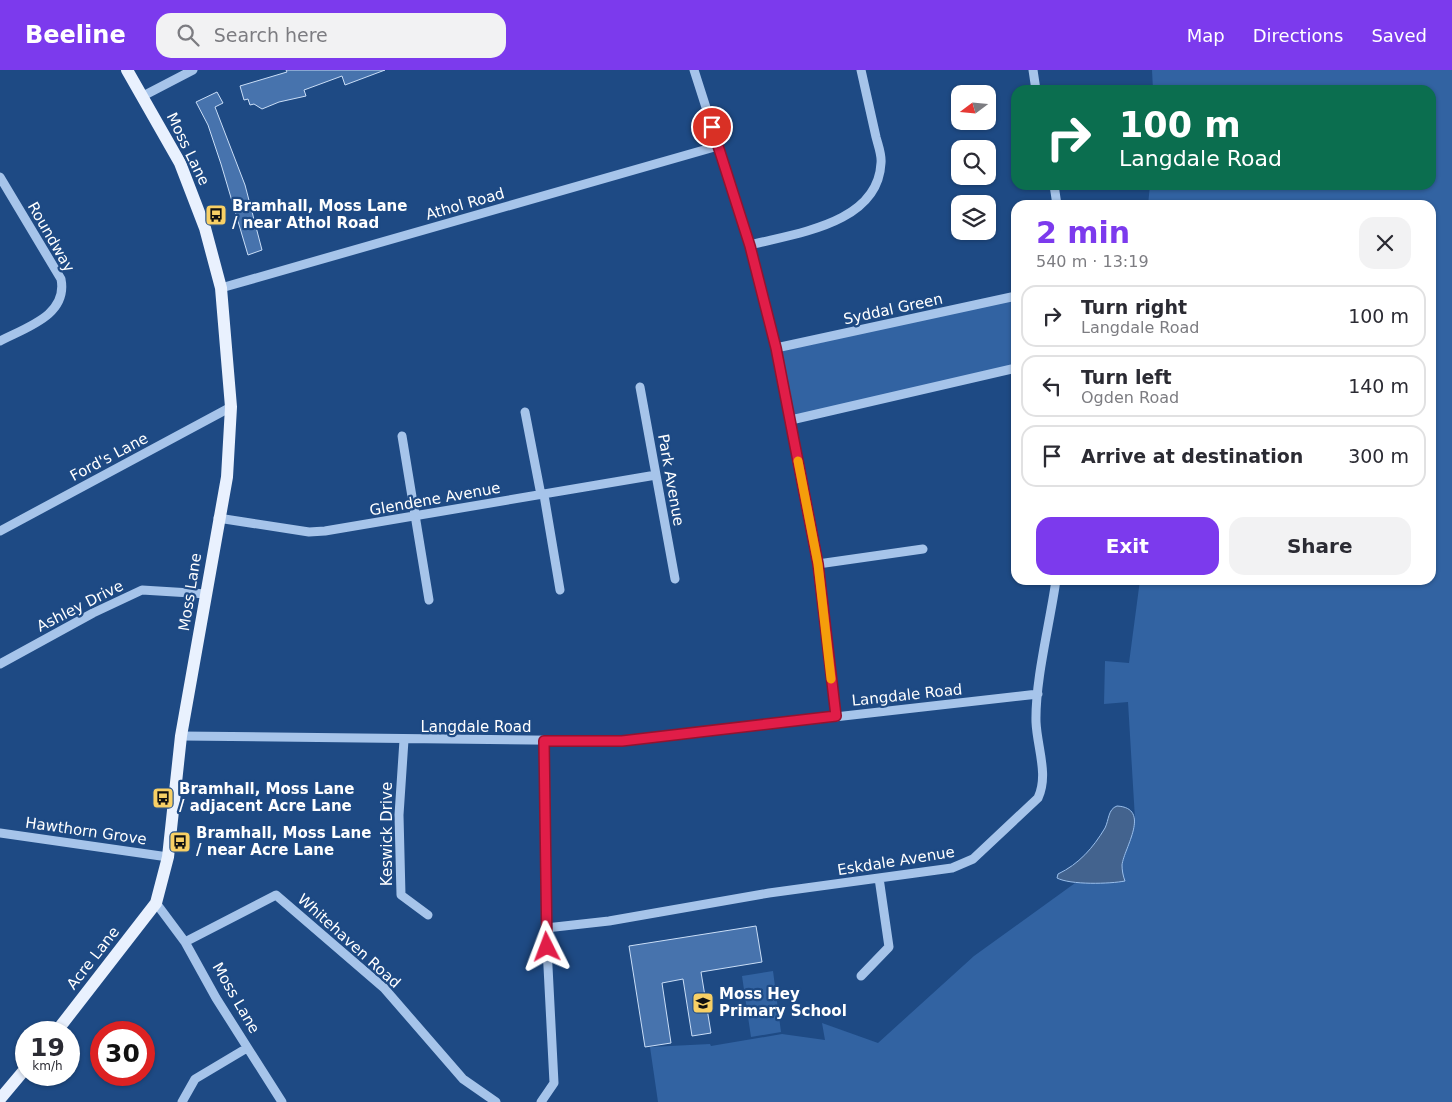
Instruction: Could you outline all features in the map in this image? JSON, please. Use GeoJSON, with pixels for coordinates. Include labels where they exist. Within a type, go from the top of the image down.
{"type":"FeatureCollection","features":[{"type":"Feature","properties":{"kind":"main road","name":"Moss Lane"},"geometry":{"type":"LineString","coordinates":[[127,70],[180,163],[205,228],[221,288],[231,407],[227,480],[218,518],[207,594],[181,736],[168,856],[156,903]]}},
{"type":"Feature","properties":{"kind":"main road","name":"Acre Lane"},"geometry":{"type":"LineString","coordinates":[[65,1021],[156,903]]}},
{"type":"Feature","properties":{"kind":"main road"},"geometry":{"type":"LineString","coordinates":[[0,1099],[15,1081]]}},
{"type":"Feature","properties":{"kind":"street"},"geometry":{"type":"LineString","coordinates":[[143,96],[193,70]]}},
{"type":"Feature","properties":{"kind":"street"},"geometry":{"type":"LineString","coordinates":[[694,70],[750,246],[776,348],[818,564],[836,716]]}},
{"type":"Feature","properties":{"kind":"street"},"geometry":{"type":"LineString","coordinates":[[750,246],[829,224],[865,203],[877,184],[882,162],[861,70]]}},
{"type":"Feature","properties":{"kind":"street"},"geometry":{"type":"LineString","coordinates":[[1033,70],[1035,85]]}},
{"type":"Feature","properties":{"kind":"street","name":"Athol Road"},"geometry":{"type":"LineString","coordinates":[[221,288],[718,146]]}},
{"type":"Feature","properties":{"kind":"street","name":"Roundway"},"geometry":{"type":"LineString","coordinates":[[0,177],[61,279],[63,290],[61,300],[53,311],[0,340]]}},
{"type":"Feature","properties":{"kind":"street","name":"Syddal Green"},"geometry":{"type":"LineString","coordinates":[[776,348],[1011,297]]}},
{"type":"Feature","properties":{"kind":"street"},"geometry":{"type":"LineString","coordinates":[[791,420],[1011,369]]}},
{"type":"Feature","properties":{"kind":"street","name":"Park Avenue"},"geometry":{"type":"LineString","coordinates":[[640,387],[674,579]]}},
{"type":"Feature","properties":{"kind":"street","name":"Ford's Lane"},"geometry":{"type":"LineString","coordinates":[[0,531],[231,407]]}},
{"type":"Feature","properties":{"kind":"street"},"geometry":{"type":"LineString","coordinates":[[526,412],[560,590]]}},
{"type":"Feature","properties":{"kind":"street"},"geometry":{"type":"LineString","coordinates":[[402,436],[428,600]]}},
{"type":"Feature","properties":{"kind":"street","name":"Glendene Avenue"},"geometry":{"type":"LineString","coordinates":[[218,518],[309,532],[414,517],[656,475]]}},
{"type":"Feature","properties":{"kind":"street"},"geometry":{"type":"LineString","coordinates":[[818,564],[923,549]]}},
{"type":"Feature","properties":{"kind":"street","name":"Eskdale Avenue"},"geometry":{"type":"LineString","coordinates":[[546,928],[609,921],[769,893],[952,868],[973,859],[1038,798],[1042,785],[1036,723],[1038,694],[1055,585]]}},
{"type":"Feature","properties":{"kind":"street","name":"Ashley Drive"},"geometry":{"type":"LineString","coordinates":[[0,664],[93,613],[142,590],[207,594]]}},
{"type":"Feature","properties":{"kind":"street","name":"Langdale Road"},"geometry":{"type":"LineString","coordinates":[[181,736],[622,741],[1038,694]]}},
{"type":"Feature","properties":{"kind":"street","name":"Keswick Drive"},"geometry":{"type":"LineString","coordinates":[[404,740],[399,814],[401,895],[428,915]]}},
{"type":"Feature","properties":{"kind":"street"},"geometry":{"type":"LineString","coordinates":[[541,1102],[554,1083],[546,928],[544,741]]}},
{"type":"Feature","properties":{"kind":"street","name":"Hawthorn Grove"},"geometry":{"type":"LineString","coordinates":[[0,833],[168,856]]}},
{"type":"Feature","properties":{"kind":"street"},"geometry":{"type":"LineString","coordinates":[[861,976],[889,946],[879,878]]}},
{"type":"Feature","properties":{"kind":"street","name":"Whitehaven Road"},"geometry":{"type":"LineString","coordinates":[[185,942],[276,895],[384,988],[463,1079],[496,1102]]}},
{"type":"Feature","properties":{"kind":"street","name":"Moss Lane"},"geometry":{"type":"LineString","coordinates":[[156,903],[185,942],[247,1048],[282,1102]]}},
{"type":"Feature","properties":{"kind":"street"},"geometry":{"type":"LineString","coordinates":[[182,1102],[195,1079],[247,1048]]}},
{"type":"Feature","properties":{"kind":"shaded area"},"geometry":{"type":"Polygon","coordinates":[[[1152,70],[1452,70],[1452,1102],[658,1102],[650,1047],[710,1044],[711,1046],[782,1034],[825,1040],[822,1023],[878,1043],[974,956],[1118,852],[1135,819],[1128,702],[1104,704],[1105,661],[1129,663],[1139,585],[1436,585],[1436,200],[1148,200],[1150,190],[1436,190],[1436,85],[1153,85],[1152,70]]]}},
{"type":"Feature","properties":{"kind":"shaded area"},"geometry":{"type":"Polygon","coordinates":[[[1011,297],[1011,369],[791,420],[776,348],[1011,297]]]}},
{"type":"Feature","properties":{"kind":"shaded area"},"geometry":{"type":"Polygon","coordinates":[[[1114,807],[1127,808],[1133,814],[1134,821],[1131,839],[1122,865],[1125,881],[1080,883],[1057,878],[1058,874],[1079,860],[1096,842],[1105,828],[1109,815],[1114,807]]]}},
{"type":"Feature","properties":{"kind":"shaded area"},"geometry":{"type":"Polygon","coordinates":[[[773,971],[781,1032],[751,1037],[742,976],[773,971]]]}},
{"type":"Feature","properties":{"kind":"building"},"geometry":{"type":"Polygon","coordinates":[[[286,70],[385,70],[345,85],[342,76],[304,90],[306,96],[279,102],[262,109],[254,104],[250,105],[248,99],[244,100],[240,86],[287,72],[286,70]]]}},
{"type":"Feature","properties":{"kind":"building"},"geometry":{"type":"Polygon","coordinates":[[[217,92],[223,103],[215,107],[245,185],[262,250],[248,255],[208,125],[196,102],[217,92]]]}},
{"type":"Feature","properties":{"kind":"building"},"geometry":{"type":"Polygon","coordinates":[[[756,926],[762,962],[701,972],[711,1033],[692,1036],[683,979],[662,983],[671,1043],[645,1047],[629,946],[756,926]]]}},
{"type":"Feature","properties":{"kind":"slow traffic"},"geometry":{"type":"LineString","coordinates":[[798,461],[818,564],[831,679]]}},
{"type":"Feature","properties":{"kind":"place","name":"Bramhall, Moss Lane / near Athol Road"},"geometry":{"type":"Point","coordinates":[216,215]}},
{"type":"Feature","properties":{"kind":"place","name":"Bramhall, Moss Lane / adjacent Acre Lane"},"geometry":{"type":"Point","coordinates":[163,798]}},
{"type":"Feature","properties":{"kind":"place","name":"Bramhall, Moss Lane / near Acre Lane"},"geometry":{"type":"Point","coordinates":[180,842]}},
{"type":"Feature","properties":{"kind":"place","name":"Moss Hey Primary School"},"geometry":{"type":"Point","coordinates":[703,1003]}},
{"type":"Feature","properties":{"kind":"route"},"geometry":{"type":"LineString","coordinates":[[547,947],[544,741],[622,741],[836,716],[818,564],[776,348],[750,246],[712,127]]}}]}
